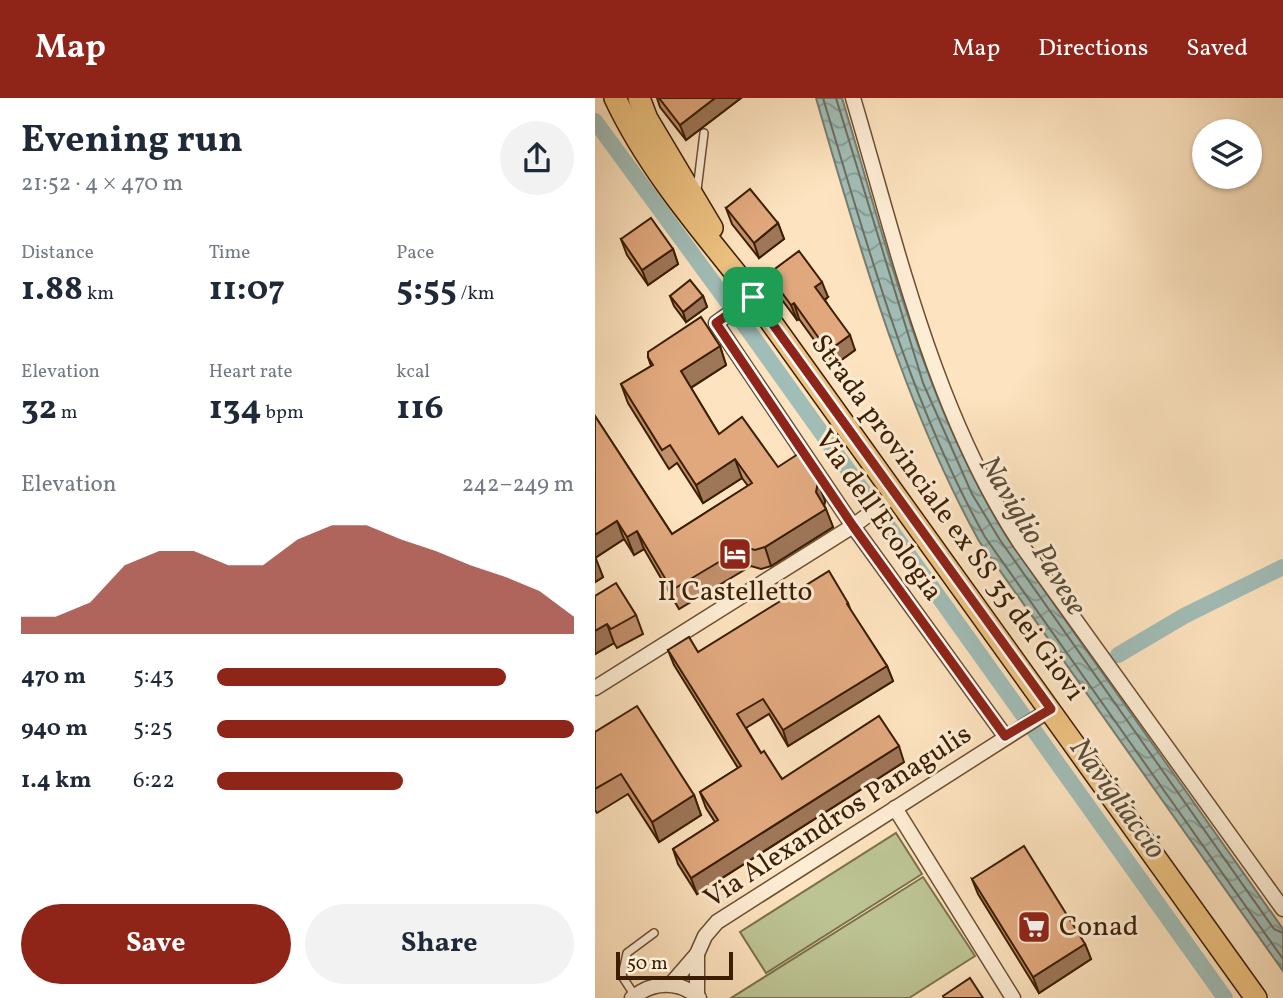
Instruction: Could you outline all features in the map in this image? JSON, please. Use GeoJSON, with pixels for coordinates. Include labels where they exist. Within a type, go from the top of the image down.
{"type":"FeatureCollection","features":[{"type":"Feature","properties":{"kind":"main road","name":"Strada provinciale ex SS 35 dei Giovi"},"geometry":{"type":"LineString","coordinates":[[615,98],[628,127],[685,210],[739,276]]}},
{"type":"Feature","properties":{"kind":"main road","name":"Strada provinciale ex SS 35 dei Giovi"},"geometry":{"type":"LineString","coordinates":[[639,98],[647,119],[696,198],[739,276],[747,301],[890,500],[1051,709],[1256,998]]}},
{"type":"Feature","properties":{"kind":"street"},"geometry":{"type":"LineString","coordinates":[[604,98],[628,127]]}},
{"type":"Feature","properties":{"kind":"street"},"geometry":{"type":"LineString","coordinates":[[853,98],[927,347],[983,482],[1020,543],[1283,909]]}},
{"type":"Feature","properties":{"kind":"street","name":"Via dell'Ecologia"},"geometry":{"type":"LineString","coordinates":[[747,301],[716,323],[859,522],[1005,736]]}},
{"type":"Feature","properties":{"kind":"street"},"geometry":{"type":"LineString","coordinates":[[595,688],[890,500]]}},
{"type":"Feature","properties":{"kind":"street","name":"Via Alexandros Panagulis"},"geometry":{"type":"LineString","coordinates":[[671,984],[697,954],[705,936],[717,922],[1051,709]]}},
{"type":"Feature","properties":{"kind":"street"},"geometry":{"type":"LineString","coordinates":[[895,808],[1013,998]]}},
{"type":"Feature","properties":{"kind":"street"},"geometry":{"type":"LineString","coordinates":[[697,954],[698,997]]}},
{"type":"Feature","properties":{"kind":"street"},"geometry":{"type":"LineString","coordinates":[[634,997],[656,985],[671,984],[685,988],[698,997]]}},
{"type":"Feature","properties":{"kind":"lane"},"geometry":{"type":"LineString","coordinates":[[696,198],[704,133]]}},
{"type":"Feature","properties":{"kind":"lane"},"geometry":{"type":"LineString","coordinates":[[634,997],[622,976],[627,953],[654,933]]}},
{"type":"Feature","properties":{"kind":"green space"},"geometry":{"type":"Polygon","coordinates":[[[896,833],[922,874],[766,973],[740,932],[896,833]]]}},
{"type":"Feature","properties":{"kind":"green space"},"geometry":{"type":"Polygon","coordinates":[[[923,877],[975,956],[909,998],[731,998],[923,877]]]}},
{"type":"Feature","properties":{"kind":"water"},"geometry":{"type":"Polygon","coordinates":[[[816,98],[842,98],[910,323],[952,432],[977,485],[1006,536],[1283,929],[1283,971],[979,541],[928,435],[885,324],[816,98]]]}},
{"type":"Feature","properties":{"kind":"building"},"geometry":{"type":"Polygon","coordinates":[[[659,98],[715,98],[680,125],[659,98]]]}},
{"type":"Feature","properties":{"kind":"building"},"geometry":{"type":"Polygon","coordinates":[[[750,189],[778,223],[754,243],[726,208],[750,189]]]}},
{"type":"Feature","properties":{"kind":"building"},"geometry":{"type":"Polygon","coordinates":[[[651,218],[673,249],[642,270],[621,239],[651,218]]]}},
{"type":"Feature","properties":{"kind":"building"},"geometry":{"type":"Polygon","coordinates":[[[799,251],[822,282],[815,287],[850,335],[828,351],[794,303],[791,305],[768,274],[799,251]]]}},
{"type":"Feature","properties":{"kind":"building"},"geometry":{"type":"Polygon","coordinates":[[[690,280],[703,296],[683,312],[670,296],[690,280]]]}},
{"type":"Feature","properties":{"kind":"building"},"geometry":{"type":"Polygon","coordinates":[[[701,317],[720,346],[681,371],[719,434],[742,417],[778,467],[798,454],[818,482],[816,492],[826,509],[765,547],[755,550],[744,547],[672,590],[637,531],[627,537],[617,521],[595,535],[595,416],[672,534],[752,483],[735,459],[696,485],[670,445],[662,450],[621,384],[653,365],[648,352],[701,317]]]}},
{"type":"Feature","properties":{"kind":"building"},"geometry":{"type":"Polygon","coordinates":[[[829,571],[887,666],[783,730],[763,699],[737,714],[761,753],[764,751],[782,779],[879,716],[899,746],[691,878],[673,849],[718,820],[700,792],[741,766],[668,650],[689,637],[698,652],[829,571]]]}},
{"type":"Feature","properties":{"kind":"building"},"geometry":{"type":"Polygon","coordinates":[[[616,583],[636,615],[611,629],[607,624],[595,631],[595,596],[616,583]]]}},
{"type":"Feature","properties":{"kind":"building"},"geometry":{"type":"Polygon","coordinates":[[[637,706],[694,795],[652,822],[621,774],[595,789],[595,732],[637,706]]]}},
{"type":"Feature","properties":{"kind":"building","name":"Conad"},"geometry":{"type":"Polygon","coordinates":[[[1024,846],[1085,944],[1033,977],[972,879],[1024,846]]]}},
{"type":"Feature","properties":{"kind":"building"},"geometry":{"type":"Polygon","coordinates":[[[970,978],[983,998],[944,998],[943,996],[970,978]]]}},
{"type":"Feature","properties":{"kind":"waterway","name":"Navigliaccio"},"geometry":{"type":"LineString","coordinates":[[595,121],[751,334],[1225,998]]}},
{"type":"Feature","properties":{"kind":"waterway"},"geometry":{"type":"LineString","coordinates":[[1118,655],[1184,616],[1283,567]]}},
{"type":"Feature","properties":{"kind":"place","name":"Il Castelletto"},"geometry":{"type":"Point","coordinates":[735,554]}},
{"type":"Feature","properties":{"kind":"place","name":"Conad"},"geometry":{"type":"Point","coordinates":[1034,927]}},
{"type":"Feature","properties":{"kind":"route"},"geometry":{"type":"LineString","coordinates":[[753,297],[1051,709],[1005,736],[853,526],[716,323],[753,297]]}},
{"type":"Feature","properties":{"kind":"water label","name":"Naviglio Pavese"},"geometry":{"type":"Point","coordinates":[1032,536]}}]}
